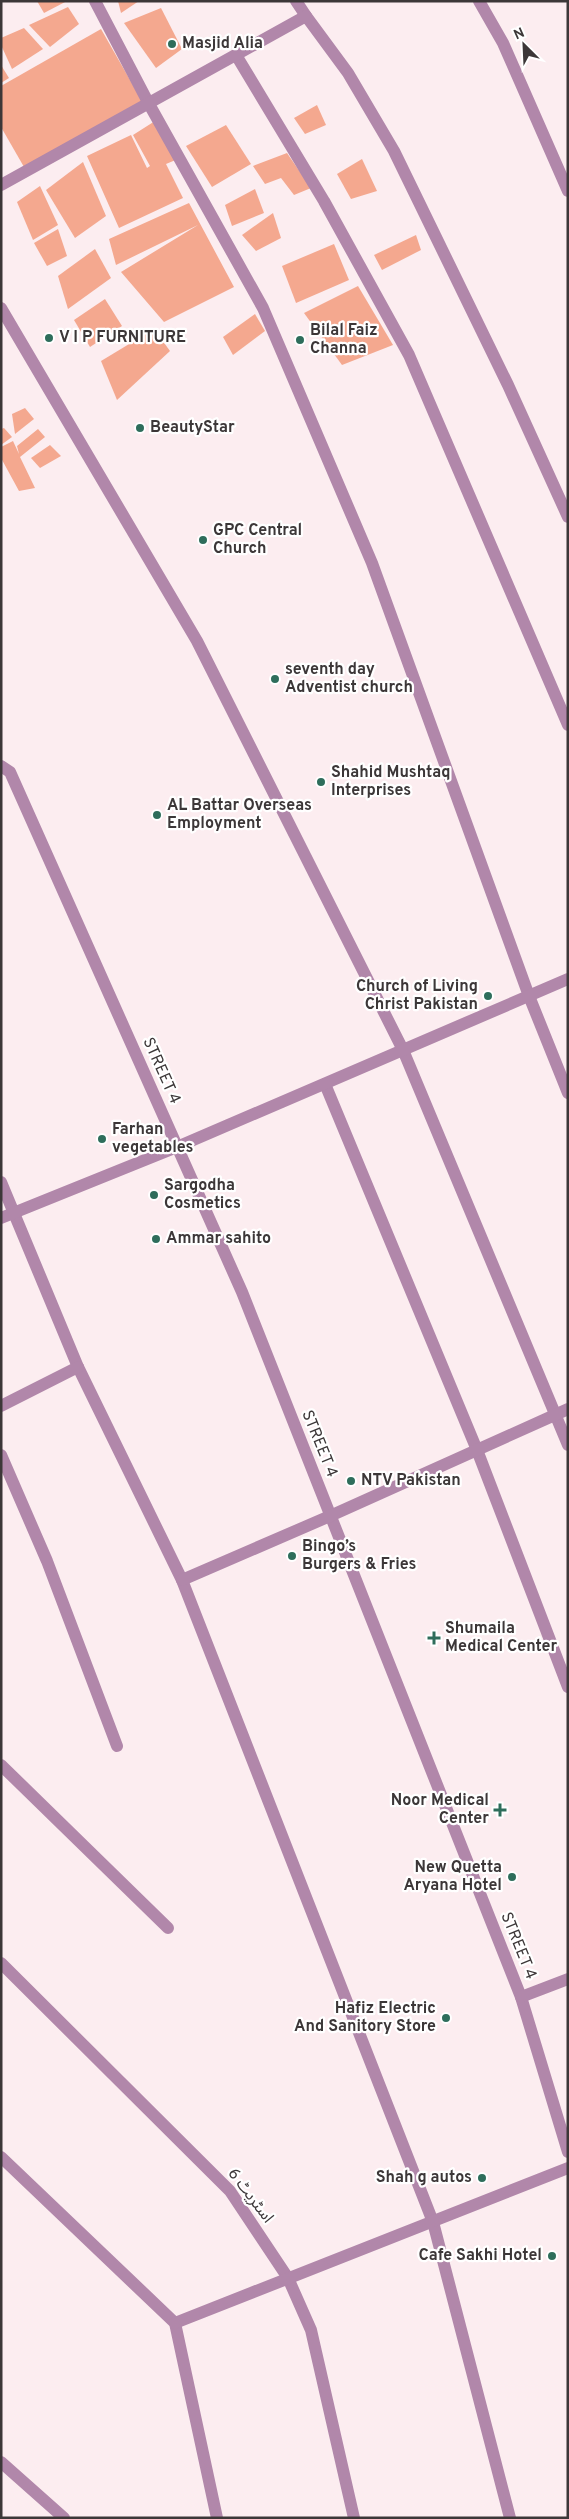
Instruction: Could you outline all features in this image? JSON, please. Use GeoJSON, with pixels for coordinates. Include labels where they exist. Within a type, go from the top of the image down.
{"type":"FeatureCollection","features":[{"type":"Feature","properties":{"kind":"street"},"geometry":{"type":"LineString","coordinates":[[95,1],[149,104],[263,308],[364,545],[529,996],[568,1093]]}},
{"type":"Feature","properties":{"kind":"street"},"geometry":{"type":"LineString","coordinates":[[296,1],[348,73],[394,151],[508,385],[568,517]]}},
{"type":"Feature","properties":{"kind":"street"},"geometry":{"type":"LineString","coordinates":[[479,1],[503,43],[568,191]]}},
{"type":"Feature","properties":{"kind":"street"},"geometry":{"type":"LineString","coordinates":[[1,185],[306,16]]}},
{"type":"Feature","properties":{"kind":"street"},"geometry":{"type":"LineString","coordinates":[[236,55],[324,201],[409,355],[568,725]]}},
{"type":"Feature","properties":{"kind":"street"},"geometry":{"type":"LineString","coordinates":[[1,308],[197,641],[403,1050],[568,1445]]}},
{"type":"Feature","properties":{"kind":"street","name":"STREET 4"},"geometry":{"type":"LineString","coordinates":[[1,766],[10,772],[242,1292],[521,1997],[568,2152]]}},
{"type":"Feature","properties":{"kind":"street"},"geometry":{"type":"LineString","coordinates":[[1,1218],[177,1147],[568,979]]}},
{"type":"Feature","properties":{"kind":"street"},"geometry":{"type":"LineString","coordinates":[[325,1084],[477,1450],[568,1686]]}},
{"type":"Feature","properties":{"kind":"street"},"geometry":{"type":"LineString","coordinates":[[1,1182],[78,1367],[182,1580],[433,2222],[510,2518]]}},
{"type":"Feature","properties":{"kind":"street"},"geometry":{"type":"LineString","coordinates":[[1,1406],[78,1367]]}},
{"type":"Feature","properties":{"kind":"street"},"geometry":{"type":"LineString","coordinates":[[182,1580],[568,1409]]}},
{"type":"Feature","properties":{"kind":"street"},"geometry":{"type":"LineString","coordinates":[[1,1455],[47,1561],[116,1746]]}},
{"type":"Feature","properties":{"kind":"street"},"geometry":{"type":"LineString","coordinates":[[1,1765],[168,1928]]}},
{"type":"Feature","properties":{"kind":"street","name":"اسٹریٹ 6"},"geometry":{"type":"LineString","coordinates":[[1,1963],[230,2191],[288,2278],[311,2330],[354,2518]]}},
{"type":"Feature","properties":{"kind":"street"},"geometry":{"type":"LineString","coordinates":[[521,1997],[568,1979]]}},
{"type":"Feature","properties":{"kind":"street"},"geometry":{"type":"LineString","coordinates":[[1,2157],[175,2323],[217,2518]]}},
{"type":"Feature","properties":{"kind":"street"},"geometry":{"type":"LineString","coordinates":[[175,2323],[568,2168]]}},
{"type":"Feature","properties":{"kind":"street"},"geometry":{"type":"LineString","coordinates":[[1,2462],[64,2518]]}},
{"type":"Feature","properties":{"kind":"building"},"geometry":{"type":"Polygon","coordinates":[[[37,1],[67,1],[44,13],[37,1]]]}},
{"type":"Feature","properties":{"kind":"building"},"geometry":{"type":"Polygon","coordinates":[[[118,1],[139,1],[121,13],[118,1]]]}},
{"type":"Feature","properties":{"kind":"building"},"geometry":{"type":"Polygon","coordinates":[[[68,7],[79,24],[50,47],[29,25],[68,7]]]}},
{"type":"Feature","properties":{"kind":"building"},"geometry":{"type":"Polygon","coordinates":[[[161,8],[182,49],[156,68],[124,23],[161,8]]]}},
{"type":"Feature","properties":{"kind":"building"},"geometry":{"type":"Polygon","coordinates":[[[24,28],[43,49],[12,69],[1,45],[1,38],[24,28]]]}},
{"type":"Feature","properties":{"kind":"building"},"geometry":{"type":"Polygon","coordinates":[[[101,29],[142,101],[24,167],[1,127],[1,86],[101,29]]]}},
{"type":"Feature","properties":{"kind":"building"},"geometry":{"type":"Polygon","coordinates":[[[1,65],[9,78],[1,83],[1,65]]]}},
{"type":"Feature","properties":{"kind":"building"},"geometry":{"type":"Polygon","coordinates":[[[317,105],[326,125],[305,134],[294,118],[317,105]]]}},
{"type":"Feature","properties":{"kind":"building"},"geometry":{"type":"Polygon","coordinates":[[[155,121],[178,159],[166,164],[183,198],[119,228],[87,156],[131,135],[147,168],[150,166],[133,135],[155,121]]]}},
{"type":"Feature","properties":{"kind":"building"},"geometry":{"type":"Polygon","coordinates":[[[226,125],[251,164],[212,187],[186,146],[226,125]]]}},
{"type":"Feature","properties":{"kind":"building"},"geometry":{"type":"Polygon","coordinates":[[[287,153],[311,188],[294,195],[281,178],[265,184],[253,166],[287,153]]]}},
{"type":"Feature","properties":{"kind":"building"},"geometry":{"type":"Polygon","coordinates":[[[362,159],[377,191],[351,199],[337,174],[362,159]]]}},
{"type":"Feature","properties":{"kind":"building"},"geometry":{"type":"Polygon","coordinates":[[[83,162],[106,216],[75,238],[46,190],[83,162]]]}},
{"type":"Feature","properties":{"kind":"building"},"geometry":{"type":"Polygon","coordinates":[[[40,186],[58,225],[33,240],[17,202],[40,186]]]}},
{"type":"Feature","properties":{"kind":"building"},"geometry":{"type":"Polygon","coordinates":[[[255,189],[264,213],[232,226],[225,205],[255,189]]]}},
{"type":"Feature","properties":{"kind":"building"},"geometry":{"type":"Polygon","coordinates":[[[189,203],[234,287],[164,322],[121,272],[198,225],[116,265],[109,239],[189,203]]]}},
{"type":"Feature","properties":{"kind":"building"},"geometry":{"type":"Polygon","coordinates":[[[273,213],[281,238],[256,251],[242,235],[273,213]]]}},
{"type":"Feature","properties":{"kind":"building"},"geometry":{"type":"Polygon","coordinates":[[[58,229],[67,256],[47,266],[34,243],[58,229]]]}},
{"type":"Feature","properties":{"kind":"building"},"geometry":{"type":"Polygon","coordinates":[[[416,235],[421,250],[382,270],[374,255],[416,235]]]}},
{"type":"Feature","properties":{"kind":"building"},"geometry":{"type":"Polygon","coordinates":[[[334,244],[349,280],[296,303],[282,266],[334,244]]]}},
{"type":"Feature","properties":{"kind":"building"},"geometry":{"type":"Polygon","coordinates":[[[95,249],[111,278],[68,309],[58,276],[95,249]]]}},
{"type":"Feature","properties":{"kind":"building"},"geometry":{"type":"Polygon","coordinates":[[[358,286],[393,345],[342,365],[304,313],[358,286]]]}},
{"type":"Feature","properties":{"kind":"building"},"geometry":{"type":"Polygon","coordinates":[[[105,299],[122,326],[90,347],[74,320],[105,299]]]}},
{"type":"Feature","properties":{"kind":"building"},"geometry":{"type":"Polygon","coordinates":[[[255,314],[265,331],[233,355],[223,337],[255,314]]]}},
{"type":"Feature","properties":{"kind":"building"},"geometry":{"type":"Polygon","coordinates":[[[154,329],[170,351],[117,400],[101,361],[154,329]]]}},
{"type":"Feature","properties":{"kind":"building"},"geometry":{"type":"Polygon","coordinates":[[[25,408],[34,419],[15,434],[12,414],[25,408]]]}},
{"type":"Feature","properties":{"kind":"building"},"geometry":{"type":"Polygon","coordinates":[[[4,428],[12,437],[1,445],[1,429],[4,428]]]}},
{"type":"Feature","properties":{"kind":"building"},"geometry":{"type":"Polygon","coordinates":[[[38,429],[45,437],[20,457],[35,488],[19,491],[1,458],[1,447],[13,441],[19,454],[17,446],[38,429]]]}},
{"type":"Feature","properties":{"kind":"building"},"geometry":{"type":"Polygon","coordinates":[[[50,445],[61,456],[40,468],[31,458],[50,445]]]}},
{"type":"Feature","properties":{"kind":"place","name":"Masjid Alia"},"geometry":{"type":"Point","coordinates":[172,44]}},
{"type":"Feature","properties":{"kind":"place","name":"V I P FURNITURE"},"geometry":{"type":"Point","coordinates":[49,338]}},
{"type":"Feature","properties":{"kind":"place","name":"Bilal Faiz Channa"},"geometry":{"type":"Point","coordinates":[300,340]}},
{"type":"Feature","properties":{"kind":"place","name":"BeautyStar"},"geometry":{"type":"Point","coordinates":[140,428]}},
{"type":"Feature","properties":{"kind":"place","name":"GPC Central Church"},"geometry":{"type":"Point","coordinates":[203,540]}},
{"type":"Feature","properties":{"kind":"place","name":"seventh day Adventist church"},"geometry":{"type":"Point","coordinates":[275,679]}},
{"type":"Feature","properties":{"kind":"place","name":"Shahid Mushtaq Interprises"},"geometry":{"type":"Point","coordinates":[321,782]}},
{"type":"Feature","properties":{"kind":"place","name":"AL Battar Overseas Employment"},"geometry":{"type":"Point","coordinates":[157,815]}},
{"type":"Feature","properties":{"kind":"place","name":"Church of Living Christ Pakistan"},"geometry":{"type":"Point","coordinates":[488,996]}},
{"type":"Feature","properties":{"kind":"place","name":"Farhan vegetables"},"geometry":{"type":"Point","coordinates":[102,1139]}},
{"type":"Feature","properties":{"kind":"place","name":"Sargodha Cosmetics"},"geometry":{"type":"Point","coordinates":[154,1195]}},
{"type":"Feature","properties":{"kind":"place","name":"Ammar sahito"},"geometry":{"type":"Point","coordinates":[156,1239]}},
{"type":"Feature","properties":{"kind":"place","name":"NTV Pakistan"},"geometry":{"type":"Point","coordinates":[351,1481]}},
{"type":"Feature","properties":{"kind":"place","name":"Bingo’s Burgers & Fries"},"geometry":{"type":"Point","coordinates":[292,1556]}},
{"type":"Feature","properties":{"kind":"place","name":"Shumaila Medical Center"},"geometry":{"type":"Point","coordinates":[434,1638]}},
{"type":"Feature","properties":{"kind":"place","name":"Noor Medical Center"},"geometry":{"type":"Point","coordinates":[500,1810]}},
{"type":"Feature","properties":{"kind":"place","name":"New Quetta Aryana Hotel"},"geometry":{"type":"Point","coordinates":[512,1877]}},
{"type":"Feature","properties":{"kind":"place","name":"Hafiz Electric And Sanitory Store"},"geometry":{"type":"Point","coordinates":[446,2018]}},
{"type":"Feature","properties":{"kind":"place","name":"Shah g autos"},"geometry":{"type":"Point","coordinates":[482,2178]}},
{"type":"Feature","properties":{"kind":"place","name":"Cafe Sakhi Hotel"},"geometry":{"type":"Point","coordinates":[552,2256]}}]}
